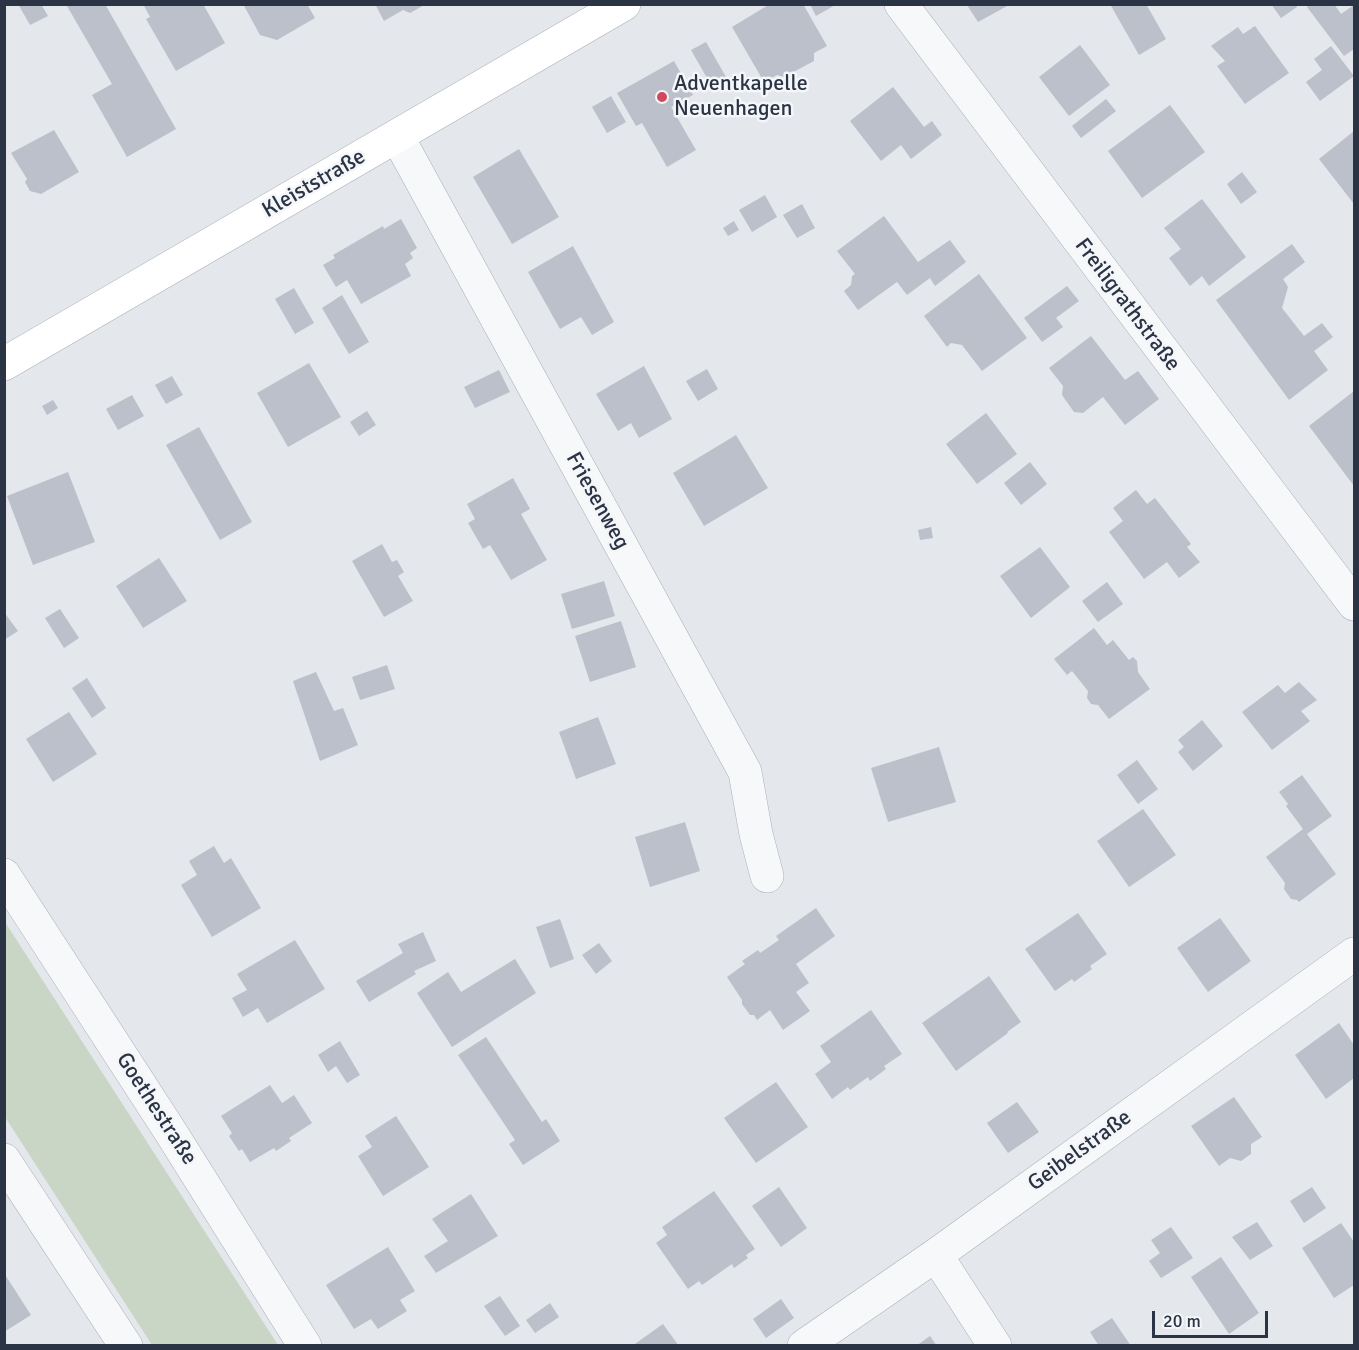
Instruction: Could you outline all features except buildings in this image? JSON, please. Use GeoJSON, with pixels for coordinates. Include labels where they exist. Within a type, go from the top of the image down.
{"type":"FeatureCollection","features":[{"type":"Feature","properties":{"kind":"street","name":"Kleiststraße"},"geometry":{"type":"LineString","coordinates":[[4,364],[624,4]]}},
{"type":"Feature","properties":{"kind":"street","name":"Freiligrathstraße"},"geometry":{"type":"LineString","coordinates":[[901,4],[1354,604]]}},
{"type":"Feature","properties":{"kind":"street","name":"Friesenweg"},"geometry":{"type":"LineString","coordinates":[[397,136],[745,772],[756,834],[767,876]]}},
{"type":"Feature","properties":{"kind":"street","name":"Goethestraße"},"geometry":{"type":"LineString","coordinates":[[4,875],[176,1140],[305,1346]]}},
{"type":"Feature","properties":{"kind":"street","name":"Geibelstraße"},"geometry":{"type":"LineString","coordinates":[[804,1346],[936,1255],[1354,954]]}},
{"type":"Feature","properties":{"kind":"street"},"geometry":{"type":"LineString","coordinates":[[4,1160],[126,1346]]}},
{"type":"Feature","properties":{"kind":"street"},"geometry":{"type":"LineString","coordinates":[[936,1255],[995,1346]]}},
{"type":"Feature","properties":{"kind":"green space"},"geometry":{"type":"Polygon","coordinates":[[[5,922],[278,1345],[152,1345],[5,1117],[5,922]]]}},
{"type":"Feature","properties":{"kind":"place","name":"Adventkapelle Neuenhagen"},"geometry":{"type":"Point","coordinates":[662,97]}}]}
